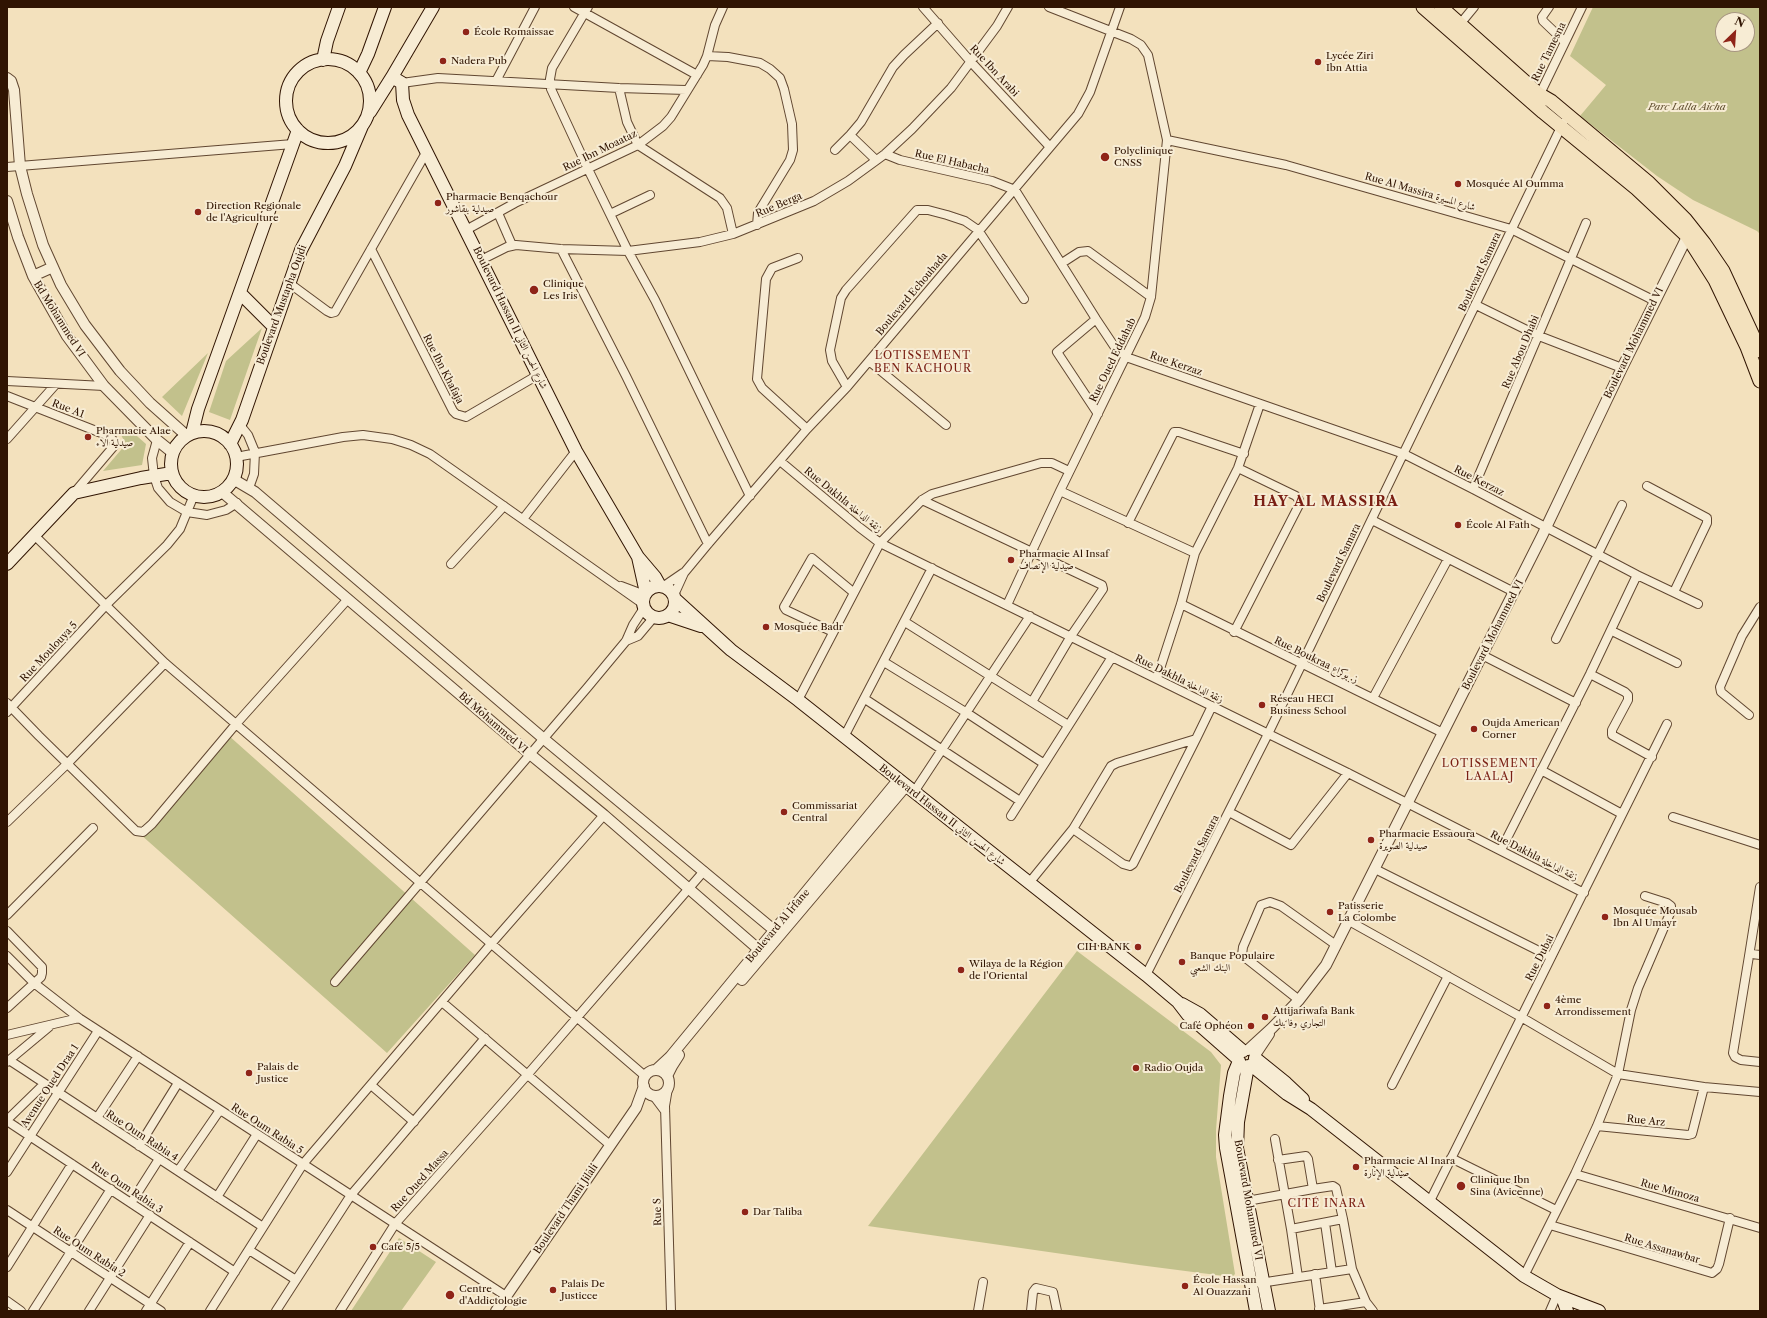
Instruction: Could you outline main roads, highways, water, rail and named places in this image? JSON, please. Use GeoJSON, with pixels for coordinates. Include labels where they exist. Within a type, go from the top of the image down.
{"type":"FeatureCollection","features":[{"type":"Feature","properties":{"kind":"main road"},"geometry":{"type":"LineString","coordinates":[[323,60],[327,41],[339,7]]}},
{"type":"Feature","properties":{"kind":"main road"},"geometry":{"type":"LineString","coordinates":[[359,73],[368,54],[385,7]]}},
{"type":"Feature","properties":{"kind":"main road"},"geometry":{"type":"LineString","coordinates":[[368,114],[370,100],[367,86],[359,73],[339,61],[323,60],[314,62],[302,69],[293,79],[289,88],[287,96],[289,115],[298,130],[313,140],[331,143],[349,138],[362,126],[368,114],[397,80],[433,7]]}},
{"type":"Feature","properties":{"kind":"main road"},"geometry":{"type":"LineString","coordinates":[[1423,7],[1537,100],[1551,102],[1649,184],[1723,271],[1755,347],[1760,381]]}},
{"type":"Feature","properties":{"kind":"main road"},"geometry":{"type":"LineString","coordinates":[[1441,7],[1537,100],[1560,127],[1689,232]]}},
{"type":"Feature","properties":{"kind":"main road","name":"Boulevard Hassan II شارع الحسن الثاني"},"geometry":{"type":"LineString","coordinates":[[397,80],[406,111],[576,451],[638,556],[662,586]]}},
{"type":"Feature","properties":{"kind":"main road","name":"Boulevard Mustapha Oujdi"},"geometry":{"type":"LineString","coordinates":[[230,444],[240,425],[289,283],[309,233],[336,183],[362,126]]}},
{"type":"Feature","properties":{"kind":"main road"},"geometry":{"type":"LineString","coordinates":[[189,435],[298,130]]}},
{"type":"Feature","properties":{"kind":"main road"},"geometry":{"type":"LineString","coordinates":[[240,293],[274,327]]}},
{"type":"Feature","properties":{"kind":"main road"},"geometry":{"type":"LineString","coordinates":[[199,432],[212,433],[225,439],[230,444],[236,457],[236,468],[233,479],[222,492],[211,496],[194,496],[183,489],[174,479],[171,463],[172,453],[181,441],[189,435],[199,432]]}},
{"type":"Feature","properties":{"kind":"main road"},"geometry":{"type":"LineString","coordinates":[[7,564],[74,493],[172,473]]}},
{"type":"Feature","properties":{"kind":"main road","name":"Boulevard Hassan II شارع الحسن الثاني"},"geometry":{"type":"LineString","coordinates":[[638,556],[644,600]]}},
{"type":"Feature","properties":{"kind":"main road"},"geometry":{"type":"LineString","coordinates":[[662,586],[674,597],[674,607],[668,615],[662,618],[654,617],[644,600],[652,588],[662,586]]}},
{"type":"Feature","properties":{"kind":"main road","name":"Boulevard Hassan II شارع الحسن الثاني"},"geometry":{"type":"LineString","coordinates":[[674,597],[706,628],[741,657],[798,700],[1146,975],[1178,1002],[1200,1014],[1247,1058],[1296,1091],[1312,1109],[1524,1276],[1560,1296],[1599,1311]]}},
{"type":"Feature","properties":{"kind":"main road","name":"Boulevard Hassan II شارع الحسن الثاني"},"geometry":{"type":"LineString","coordinates":[[668,615],[706,628]]}},
{"type":"Feature","properties":{"kind":"main road","name":"Boulevard Mohammed VI"},"geometry":{"type":"LineString","coordinates":[[1247,1058],[1236,1137],[1269,1311]]}},
{"type":"Feature","properties":{"kind":"main road","name":"Boulevard Mohammed VI"},"geometry":{"type":"LineString","coordinates":[[1247,1058],[1234,1073],[1230,1096],[1226,1148],[1256,1311]]}},
{"type":"Feature","properties":{"kind":"main road"},"geometry":{"type":"LineString","coordinates":[[1560,1296],[1567,1311]]}},
{"type":"Feature","properties":{"kind":"place","name":"École Romaissae"},"geometry":{"type":"Point","coordinates":[466,32]}},
{"type":"Feature","properties":{"kind":"place","name":"Nadera Pub"},"geometry":{"type":"Point","coordinates":[443,61]}},
{"type":"Feature","properties":{"kind":"place","name":"Lycée Ziri Ibn Attia"},"geometry":{"type":"Point","coordinates":[1318,62]}},
{"type":"Feature","properties":{"kind":"place","name":"Polyclinique CNSS"},"geometry":{"type":"Point","coordinates":[1105,157]}},
{"type":"Feature","properties":{"kind":"place","name":"Mosquée Al Oumma"},"geometry":{"type":"Point","coordinates":[1458,184]}},
{"type":"Feature","properties":{"kind":"place","name":"Pharmacie Benqachour صيدلية بنقاشور"},"geometry":{"type":"Point","coordinates":[438,203]}},
{"type":"Feature","properties":{"kind":"place","name":"Direction Regionale de l'Agriculture"},"geometry":{"type":"Point","coordinates":[198,212]}},
{"type":"Feature","properties":{"kind":"place","name":"Clinique Les Iris"},"geometry":{"type":"Point","coordinates":[534,290]}},
{"type":"Feature","properties":{"kind":"place","name":"Pharmacie Alae صيدلية اًلاء"},"geometry":{"type":"Point","coordinates":[88,437]}},
{"type":"Feature","properties":{"kind":"place","name":"École Al Fath"},"geometry":{"type":"Point","coordinates":[1458,525]}},
{"type":"Feature","properties":{"kind":"place","name":"Pharmacie Al Insaf صيدلية الإنصاف"},"geometry":{"type":"Point","coordinates":[1011,560]}},
{"type":"Feature","properties":{"kind":"place","name":"Mosquée Badr"},"geometry":{"type":"Point","coordinates":[766,627]}},
{"type":"Feature","properties":{"kind":"place","name":"Réseau HECI Business School"},"geometry":{"type":"Point","coordinates":[1262,705]}},
{"type":"Feature","properties":{"kind":"place","name":"Oujda American Corner"},"geometry":{"type":"Point","coordinates":[1474,729]}},
{"type":"Feature","properties":{"kind":"place","name":"Commissariat Central"},"geometry":{"type":"Point","coordinates":[784,812]}},
{"type":"Feature","properties":{"kind":"place","name":"Pharmacie Essaoura صيدلية الصويرة"},"geometry":{"type":"Point","coordinates":[1371,840]}},
{"type":"Feature","properties":{"kind":"place","name":"Patisserie La Colombe"},"geometry":{"type":"Point","coordinates":[1330,912]}},
{"type":"Feature","properties":{"kind":"place","name":"Mosquée Mousab Ibn Al Umayr"},"geometry":{"type":"Point","coordinates":[1605,917]}},
{"type":"Feature","properties":{"kind":"place","name":"CIH BANK"},"geometry":{"type":"Point","coordinates":[1138,947]}},
{"type":"Feature","properties":{"kind":"place","name":"Banque Populaire البنك الشعبي"},"geometry":{"type":"Point","coordinates":[1182,962]}},
{"type":"Feature","properties":{"kind":"place","name":"Wilaya de la Région de l'Oriental"},"geometry":{"type":"Point","coordinates":[961,970]}},
{"type":"Feature","properties":{"kind":"place","name":"4ème Arrondissement"},"geometry":{"type":"Point","coordinates":[1547,1006]}},
{"type":"Feature","properties":{"kind":"place","name":"Attijariwafa Bank التجاري وفا بنك"},"geometry":{"type":"Point","coordinates":[1265,1017]}},
{"type":"Feature","properties":{"kind":"place","name":"Café Ophéon"},"geometry":{"type":"Point","coordinates":[1251,1026]}},
{"type":"Feature","properties":{"kind":"place","name":"Radio Oujda"},"geometry":{"type":"Point","coordinates":[1136,1068]}},
{"type":"Feature","properties":{"kind":"place","name":"Palais de Justice"},"geometry":{"type":"Point","coordinates":[249,1073]}},
{"type":"Feature","properties":{"kind":"place","name":"Pharmacie Al Inara صيدلية الإنارة"},"geometry":{"type":"Point","coordinates":[1356,1167]}},
{"type":"Feature","properties":{"kind":"place","name":"Clinique Ibn Sina (Avicenne)"},"geometry":{"type":"Point","coordinates":[1461,1186]}},
{"type":"Feature","properties":{"kind":"place","name":"Dar Taliba"},"geometry":{"type":"Point","coordinates":[745,1212]}},
{"type":"Feature","properties":{"kind":"place","name":"Café 5/5"},"geometry":{"type":"Point","coordinates":[373,1247]}},
{"type":"Feature","properties":{"kind":"place","name":"École Hassan Al Ouazzani"},"geometry":{"type":"Point","coordinates":[1185,1286]}},
{"type":"Feature","properties":{"kind":"place","name":"Palais De Justicce"},"geometry":{"type":"Point","coordinates":[553,1290]}},
{"type":"Feature","properties":{"kind":"place","name":"Centre d'Addictologie"},"geometry":{"type":"Point","coordinates":[450,1295]}},
{"type":"Feature","properties":{"kind":"district","name":"LOTISSEMENT BEN KACHOUR"},"geometry":{"type":"Point","coordinates":[923,362]}},
{"type":"Feature","properties":{"kind":"district","name":"HAY AL MASSIRA"},"geometry":{"type":"Point","coordinates":[1326,502]}},
{"type":"Feature","properties":{"kind":"district","name":"LOTISSEMENT LAALAJ"},"geometry":{"type":"Point","coordinates":[1490,770]}},
{"type":"Feature","properties":{"kind":"district","name":"CITÉ INARA"},"geometry":{"type":"Point","coordinates":[1327,1204]}},
{"type":"Feature","properties":{"kind":"park label","name":"Parc Lalla Aicha"},"geometry":{"type":"Point","coordinates":[1687,107]}}]}
